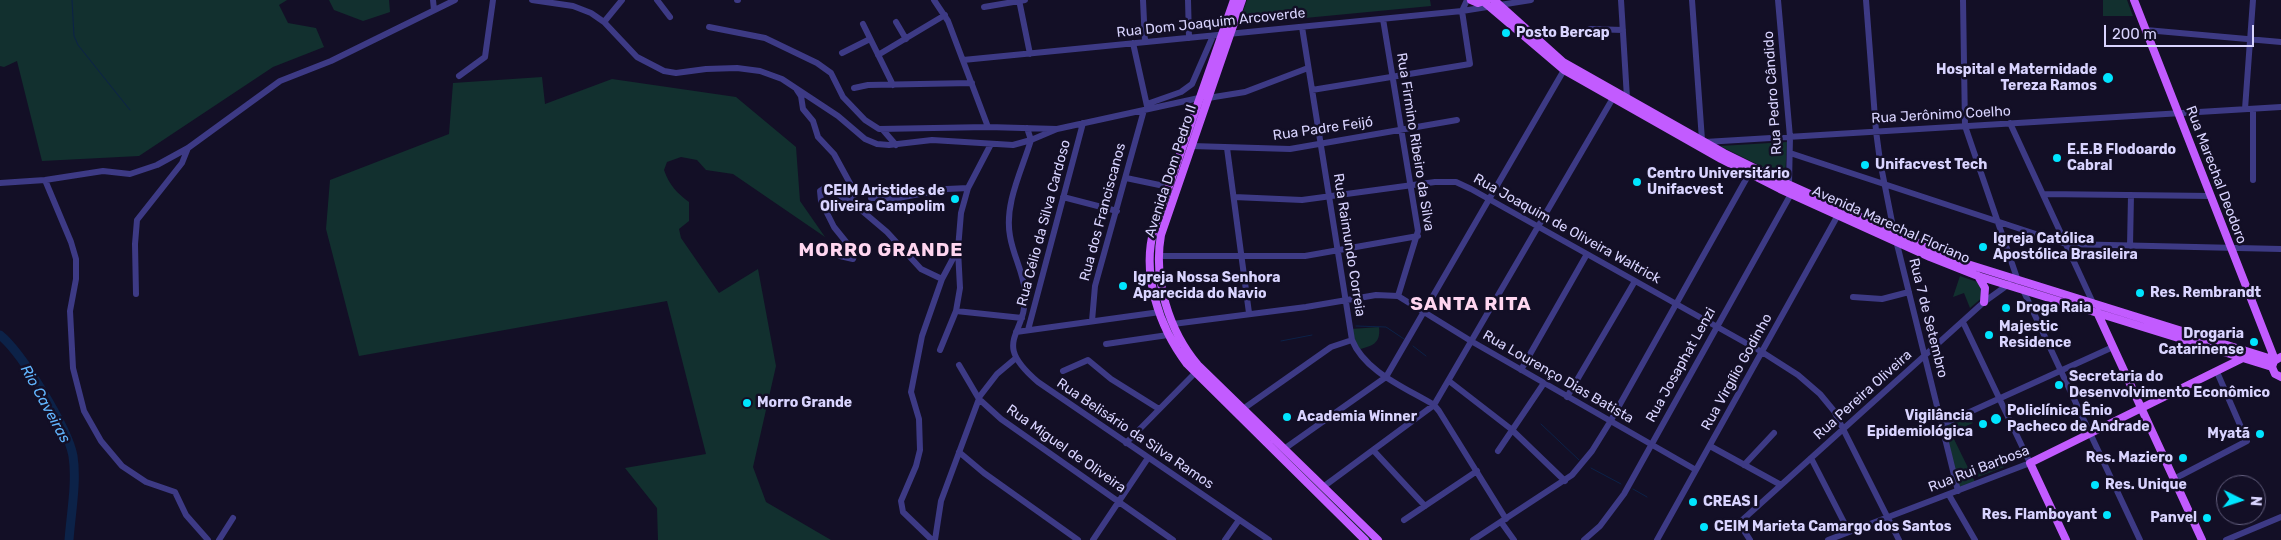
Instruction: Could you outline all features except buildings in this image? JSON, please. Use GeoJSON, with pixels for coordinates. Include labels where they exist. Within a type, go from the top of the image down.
{"type":"FeatureCollection","features":[{"type":"Feature","properties":{"kind":"main road","name":"Avenida Dom Pedro II"},"geometry":{"type":"LineString","coordinates":[[1234,0],[1154,229],[1150,253],[1153,285],[1168,335],[1195,373],[1365,540]]}},
{"type":"Feature","properties":{"kind":"main road","name":"Avenida Dom Pedro II"},"geometry":{"type":"LineString","coordinates":[[1242,0],[1161,235],[1159,256],[1163,290],[1172,324],[1191,356],[1378,540]]}},
{"type":"Feature","properties":{"kind":"main road"},"geometry":{"type":"LineString","coordinates":[[1469,0],[1488,4]]}},
{"type":"Feature","properties":{"kind":"main road","name":"Rua Marechal Deodoro"},"geometry":{"type":"LineString","coordinates":[[2134,0],[2276,362]]}},
{"type":"Feature","properties":{"kind":"main road","name":"Avenida Marechal Floriano"},"geometry":{"type":"LineString","coordinates":[[1488,4],[1564,70],[1749,174],[1896,242],[2005,286],[2243,358],[2276,362]]}},
{"type":"Feature","properties":{"kind":"main road","name":"Avenida Marechal Floriano"},"geometry":{"type":"LineString","coordinates":[[1488,4],[1563,62],[1703,141],[1790,185],[1962,262],[2250,352],[2276,362]]}},
{"type":"Feature","properties":{"kind":"main road"},"geometry":{"type":"LineString","coordinates":[[1978,276],[1985,288],[1984,302]]}},
{"type":"Feature","properties":{"kind":"main road"},"geometry":{"type":"LineString","coordinates":[[2093,303],[2202,540]]}},
{"type":"Feature","properties":{"kind":"main road","name":"Rua Rui Barbosa"},"geometry":{"type":"LineString","coordinates":[[2030,464],[2217,372],[2243,358],[2250,352]]}},
{"type":"Feature","properties":{"kind":"main road"},"geometry":{"type":"LineString","coordinates":[[2276,362],[2275,374],[2281,377]]}},
{"type":"Feature","properties":{"kind":"main road"},"geometry":{"type":"LineString","coordinates":[[2030,464],[2066,540]]}},
{"type":"Feature","properties":{"kind":"street"},"geometry":{"type":"LineString","coordinates":[[433,0],[434,10]]}},
{"type":"Feature","properties":{"kind":"street"},"geometry":{"type":"LineString","coordinates":[[0,183],[45,180],[103,171],[137,172],[168,160],[188,148],[280,81],[331,61],[454,0]]}},
{"type":"Feature","properties":{"kind":"street"},"geometry":{"type":"LineString","coordinates":[[459,76],[485,57],[493,0]]}},
{"type":"Feature","properties":{"kind":"street"},"geometry":{"type":"LineString","coordinates":[[532,0],[573,6],[591,13],[604,22],[637,57],[664,71],[676,73],[719,68],[751,69],[770,74],[795,86],[819,105],[838,116],[865,139],[877,144],[932,140],[1013,145],[1031,140],[1057,128]]}},
{"type":"Feature","properties":{"kind":"street"},"geometry":{"type":"LineString","coordinates":[[604,22],[622,0]]}},
{"type":"Feature","properties":{"kind":"street"},"geometry":{"type":"LineString","coordinates":[[657,0],[670,17]]}},
{"type":"Feature","properties":{"kind":"street"},"geometry":{"type":"LineString","coordinates":[[934,0],[945,15],[988,127]]}},
{"type":"Feature","properties":{"kind":"street"},"geometry":{"type":"LineString","coordinates":[[984,7],[1021,0],[1030,54]]}},
{"type":"Feature","properties":{"kind":"street"},"geometry":{"type":"LineString","coordinates":[[1143,0],[1144,42]]}},
{"type":"Feature","properties":{"kind":"street"},"geometry":{"type":"LineString","coordinates":[[1188,0],[1189,38]]}},
{"type":"Feature","properties":{"kind":"street"},"geometry":{"type":"LineString","coordinates":[[1312,90],[1470,64],[1462,11],[1469,0]]}},
{"type":"Feature","properties":{"kind":"street","name":"Rua Dom Joaquim Arcoverde"},"geometry":{"type":"LineString","coordinates":[[963,60],[1462,11],[1488,4],[1531,0]]}},
{"type":"Feature","properties":{"kind":"street"},"geometry":{"type":"LineString","coordinates":[[1621,0],[1627,98]]}},
{"type":"Feature","properties":{"kind":"street"},"geometry":{"type":"LineString","coordinates":[[1692,0],[1703,141]]}},
{"type":"Feature","properties":{"kind":"street","name":"Rua Pedro Cândido"},"geometry":{"type":"LineString","coordinates":[[1778,0],[1790,137],[1790,185]]}},
{"type":"Feature","properties":{"kind":"street","name":"Rua 7 de Setembro"},"geometry":{"type":"LineString","coordinates":[[1866,0],[1876,132],[1885,184],[1896,242],[1958,491]]}},
{"type":"Feature","properties":{"kind":"street"},"geometry":{"type":"LineString","coordinates":[[1963,0],[1965,126],[2020,280]]}},
{"type":"Feature","properties":{"kind":"street"},"geometry":{"type":"LineString","coordinates":[[2253,0],[2250,40],[2249,109],[2253,180]]}},
{"type":"Feature","properties":{"kind":"street"},"geometry":{"type":"LineString","coordinates":[[878,55],[945,15]]}},
{"type":"Feature","properties":{"kind":"street","name":"Rua Firmino Ribeiro da Silva"},"geometry":{"type":"LineString","coordinates":[[1383,19],[1418,236],[1398,296]]}},
{"type":"Feature","properties":{"kind":"street"},"geometry":{"type":"LineString","coordinates":[[896,22],[906,39]]}},
{"type":"Feature","properties":{"kind":"street"},"geometry":{"type":"LineString","coordinates":[[863,24],[893,85]]}},
{"type":"Feature","properties":{"kind":"street"},"geometry":{"type":"LineString","coordinates":[[709,27],[765,38],[817,63],[832,73],[841,93],[848,102],[870,123],[883,130],[896,144]]}},
{"type":"Feature","properties":{"kind":"street","name":"Rua Raimundo Correia"},"geometry":{"type":"LineString","coordinates":[[1302,27],[1352,340]]}},
{"type":"Feature","properties":{"kind":"street"},"geometry":{"type":"LineString","coordinates":[[1590,29],[1623,30]]}},
{"type":"Feature","properties":{"kind":"street"},"geometry":{"type":"LineString","coordinates":[[2146,30],[2281,42]]}},
{"type":"Feature","properties":{"kind":"street"},"geometry":{"type":"LineString","coordinates":[[1146,108],[1181,92],[1192,84],[1213,36]]}},
{"type":"Feature","properties":{"kind":"street"},"geometry":{"type":"LineString","coordinates":[[842,53],[870,39]]}},
{"type":"Feature","properties":{"kind":"street","name":"Rua dos Franciscanos"},"geometry":{"type":"LineString","coordinates":[[1092,321],[1095,286],[1146,108],[1133,43]]}},
{"type":"Feature","properties":{"kind":"street"},"geometry":{"type":"LineString","coordinates":[[1208,98],[1246,92],[1308,68]]}},
{"type":"Feature","properties":{"kind":"street"},"geometry":{"type":"LineString","coordinates":[[1284,449],[1386,377],[1564,70]]}},
{"type":"Feature","properties":{"kind":"street"},"geometry":{"type":"LineString","coordinates":[[854,88],[972,83]]}},
{"type":"Feature","properties":{"kind":"street"},"geometry":{"type":"LineString","coordinates":[[795,86],[801,96],[803,109],[813,121],[818,137],[834,154],[852,187],[854,204]]}},
{"type":"Feature","properties":{"kind":"street"},"geometry":{"type":"LineString","coordinates":[[883,130],[988,127],[1057,128],[1200,98]]}},
{"type":"Feature","properties":{"kind":"street"},"geometry":{"type":"LineString","coordinates":[[1323,487],[1434,405],[1613,98]]}},
{"type":"Feature","properties":{"kind":"street","name":"Rua Jerônimo Coelho"},"geometry":{"type":"LineString","coordinates":[[1703,141],[2281,107]]}},
{"type":"Feature","properties":{"kind":"street","name":"Rua Padre Feijó"},"geometry":{"type":"LineString","coordinates":[[1192,146],[1284,149],[1457,120]]}},
{"type":"Feature","properties":{"kind":"street","name":"Rua Célio da Silva Cardoso"},"geometry":{"type":"LineString","coordinates":[[1028,330],[1083,123]]}},
{"type":"Feature","properties":{"kind":"street"},"geometry":{"type":"LineString","coordinates":[[2010,123],[2093,303]]}},
{"type":"Feature","properties":{"kind":"street"},"geometry":{"type":"LineString","coordinates":[[934,540],[941,501],[979,399],[997,374],[1016,358],[1012,346],[1025,301],[1023,282],[1010,238],[1008,216],[1031,140],[1027,128]]}},
{"type":"Feature","properties":{"kind":"street"},"geometry":{"type":"LineString","coordinates":[[940,350],[956,311],[961,281],[958,249],[961,213],[968,188],[991,144]]}},
{"type":"Feature","properties":{"kind":"street"},"geometry":{"type":"LineString","coordinates":[[136,294],[135,244],[138,220],[182,163],[188,148]]}},
{"type":"Feature","properties":{"kind":"street"},"geometry":{"type":"LineString","coordinates":[[1228,148],[1249,313]]}},
{"type":"Feature","properties":{"kind":"street"},"geometry":{"type":"LineString","coordinates":[[1790,153],[2066,244],[2281,249]]}},
{"type":"Feature","properties":{"kind":"street"},"geometry":{"type":"LineString","coordinates":[[1473,540],[1565,481],[1587,459],[1610,422],[1749,174]]}},
{"type":"Feature","properties":{"kind":"street"},"geometry":{"type":"LineString","coordinates":[[1126,178],[1168,187]]}},
{"type":"Feature","properties":{"kind":"street"},"geometry":{"type":"LineString","coordinates":[[45,180],[71,242],[76,259],[76,280],[70,311],[73,368],[84,411],[101,441],[118,461],[136,477],[175,492],[186,515],[208,540]]}},
{"type":"Feature","properties":{"kind":"street","name":"Rua Joaquim de Oliveira Waltrick"},"geometry":{"type":"LineString","coordinates":[[1234,197],[1291,201],[1329,198],[1411,184],[1456,182],[1717,326],[1762,352],[1808,383],[1828,403],[1844,428],[1898,540]]}},
{"type":"Feature","properties":{"kind":"street"},"geometry":{"type":"LineString","coordinates":[[871,198],[898,198],[947,189],[968,188]]}},
{"type":"Feature","properties":{"kind":"street"},"geometry":{"type":"LineString","coordinates":[[840,256],[850,260],[855,256],[855,253],[834,227],[821,201],[820,191],[822,189],[830,190],[854,204],[887,232],[921,269],[942,280]]}},
{"type":"Feature","properties":{"kind":"street","name":"Rua Josaphat Lenzi"},"geometry":{"type":"LineString","coordinates":[[1584,540],[1600,526],[1616,505],[1791,194]]}},
{"type":"Feature","properties":{"kind":"street"},"geometry":{"type":"LineString","coordinates":[[2042,194],[2211,196]]}},
{"type":"Feature","properties":{"kind":"street"},"geometry":{"type":"LineString","coordinates":[[2130,246],[2132,195]]}},
{"type":"Feature","properties":{"kind":"street"},"geometry":{"type":"LineString","coordinates":[[1063,197],[1116,211]]}},
{"type":"Feature","properties":{"kind":"street","name":"Rua Virgílio Godinho"},"geometry":{"type":"LineString","coordinates":[[1657,540],[1838,215]]}},
{"type":"Feature","properties":{"kind":"street"},"geometry":{"type":"LineString","coordinates":[[1159,256],[1294,257],[1418,236]]}},
{"type":"Feature","properties":{"kind":"street"},"geometry":{"type":"LineString","coordinates":[[934,540],[903,512],[901,501],[916,466],[920,450],[919,419],[912,398],[912,386],[922,336],[942,280],[958,249]]}},
{"type":"Feature","properties":{"kind":"street"},"geometry":{"type":"LineString","coordinates":[[1521,370],[1587,254]]}},
{"type":"Feature","properties":{"kind":"street","name":"Rua Pereira Oliveira"},"geometry":{"type":"LineString","coordinates":[[1750,540],[1739,523],[1984,302],[2005,286],[2020,280]]}},
{"type":"Feature","properties":{"kind":"street"},"geometry":{"type":"LineString","coordinates":[[1567,397],[1635,281]]}},
{"type":"Feature","properties":{"kind":"street"},"geometry":{"type":"LineString","coordinates":[[1853,297],[1882,299],[1909,292]]}},
{"type":"Feature","properties":{"kind":"street"},"geometry":{"type":"LineString","coordinates":[[2024,292],[2140,540]]}},
{"type":"Feature","properties":{"kind":"street"},"geometry":{"type":"LineString","coordinates":[[1172,324],[1306,307],[1385,294],[1398,296]]}},
{"type":"Feature","properties":{"kind":"street","name":"Rua Lourenço Dias Batista"},"geometry":{"type":"LineString","coordinates":[[1398,296],[1471,341],[1696,470]]}},
{"type":"Feature","properties":{"kind":"street"},"geometry":{"type":"LineString","coordinates":[[956,311],[1033,314]]}},
{"type":"Feature","properties":{"kind":"street"},"geometry":{"type":"LineString","coordinates":[[1016,332],[1160,312]]}},
{"type":"Feature","properties":{"kind":"street"},"geometry":{"type":"LineString","coordinates":[[1963,322],[2030,464]]}},
{"type":"Feature","properties":{"kind":"street"},"geometry":{"type":"LineString","coordinates":[[1106,344],[1168,335]]}},
{"type":"Feature","properties":{"kind":"street"},"geometry":{"type":"LineString","coordinates":[[1243,409],[1331,347],[1352,340],[1360,356],[1386,377],[1434,405],[1477,472],[1514,540]]}},
{"type":"Feature","properties":{"kind":"street"},"geometry":{"type":"LineString","coordinates":[[1941,425],[2113,346]]}},
{"type":"Feature","properties":{"kind":"street","name":"Rua Belisário da Silva Ramos"},"geometry":{"type":"LineString","coordinates":[[1016,358],[1038,382],[1269,540]]}},
{"type":"Feature","properties":{"kind":"street"},"geometry":{"type":"LineString","coordinates":[[1063,371],[1088,360],[1111,379],[1159,409]]}},
{"type":"Feature","properties":{"kind":"street","name":"Rua Miguel de Oliveira"},"geometry":{"type":"LineString","coordinates":[[959,365],[979,399],[1013,428],[1173,540]]}},
{"type":"Feature","properties":{"kind":"street"},"geometry":{"type":"LineString","coordinates":[[2174,479],[2246,441],[2217,372]]}},
{"type":"Feature","properties":{"kind":"street"},"geometry":{"type":"LineString","coordinates":[[1126,443],[1195,373]]}},
{"type":"Feature","properties":{"kind":"street"},"geometry":{"type":"LineString","coordinates":[[1449,380],[1511,429],[1565,481]]}},
{"type":"Feature","properties":{"kind":"street"},"geometry":{"type":"LineString","coordinates":[[1498,451],[1511,429],[1544,383]]}},
{"type":"Feature","properties":{"kind":"street"},"geometry":{"type":"LineString","coordinates":[[1744,464],[1774,433]]}},
{"type":"Feature","properties":{"kind":"street"},"geometry":{"type":"LineString","coordinates":[[1710,446],[1781,485]]}},
{"type":"Feature","properties":{"kind":"street"},"geometry":{"type":"LineString","coordinates":[[1373,450],[1425,506]]}},
{"type":"Feature","properties":{"kind":"street"},"geometry":{"type":"LineString","coordinates":[[958,452],[984,474],[1078,540]]}},
{"type":"Feature","properties":{"kind":"street"},"geometry":{"type":"LineString","coordinates":[[1093,540],[1148,458]]}},
{"type":"Feature","properties":{"kind":"street"},"geometry":{"type":"LineString","coordinates":[[1811,458],[1849,532]]}},
{"type":"Feature","properties":{"kind":"street","name":"Rua Rui Barbosa"},"geometry":{"type":"LineString","coordinates":[[1828,540],[2030,464]]}},
{"type":"Feature","properties":{"kind":"street"},"geometry":{"type":"LineString","coordinates":[[1404,520],[1477,472]]}},
{"type":"Feature","properties":{"kind":"street"},"geometry":{"type":"LineString","coordinates":[[1949,495],[1976,540]]}},
{"type":"Feature","properties":{"kind":"street"},"geometry":{"type":"LineString","coordinates":[[219,540],[233,518]]}},
{"type":"Feature","properties":{"kind":"street"},"geometry":{"type":"LineString","coordinates":[[2226,540],[2281,518]]}},
{"type":"Feature","properties":{"kind":"street"},"geometry":{"type":"LineString","coordinates":[[1225,540],[1239,520]]}},
{"type":"Feature","properties":{"kind":"green space"},"geometry":{"type":"Polygon","coordinates":[[[0,0],[287,0],[279,5],[288,23],[316,28],[324,47],[273,67],[139,156],[42,161],[17,61],[4,67],[0,66],[0,0]]]}},
{"type":"Feature","properties":{"kind":"green space"},"geometry":{"type":"Polygon","coordinates":[[[329,0],[389,0],[390,12],[363,21],[334,10],[329,0]]]}},
{"type":"Feature","properties":{"kind":"green space"},"geometry":{"type":"Polygon","coordinates":[[[1247,0],[1430,0],[1431,6],[1242,24],[1240,20],[1247,0]]]}},
{"type":"Feature","properties":{"kind":"green space"},"geometry":{"type":"Polygon","coordinates":[[[2103,0],[2127,0],[2133,16],[2103,16],[2103,0]]]}},
{"type":"Feature","properties":{"kind":"green space"},"geometry":{"type":"Polygon","coordinates":[[[1225,40],[1158,240],[1168,316],[1215,386],[1372,540],[1369,540],[1194,367],[1185,357],[1175,340],[1163,311],[1156,279],[1155,248],[1157,233],[1225,40]]]}},
{"type":"Feature","properties":{"kind":"green space"},"geometry":{"type":"Polygon","coordinates":[[[542,77],[545,104],[612,79],[736,97],[796,147],[800,201],[825,237],[733,174],[706,170],[697,160],[681,157],[667,162],[664,170],[674,188],[689,202],[689,221],[679,229],[681,238],[719,293],[758,269],[776,366],[753,467],[766,502],[831,540],[658,540],[657,508],[625,468],[706,454],[667,301],[359,356],[326,229],[330,180],[449,134],[453,83],[542,77]]]}},
{"type":"Feature","properties":{"kind":"green space"},"geometry":{"type":"Polygon","coordinates":[[[1787,142],[1785,178],[1720,146],[1787,142]]]}},
{"type":"Feature","properties":{"kind":"green space"},"geometry":{"type":"Polygon","coordinates":[[[1960,276],[1980,283],[1984,296],[1970,308],[1964,293],[1953,297],[1960,276]]]}},
{"type":"Feature","properties":{"kind":"green space"},"geometry":{"type":"Polygon","coordinates":[[[1379,327],[1377,341],[1357,350],[1351,329],[1379,327]]]}},
{"type":"Feature","properties":{"kind":"green space"},"geometry":{"type":"Polygon","coordinates":[[[1966,413],[1973,423],[1951,433],[1976,484],[1958,491],[1941,425],[1966,413]]]}},
{"type":"Feature","properties":{"kind":"green space"},"geometry":{"type":"Polygon","coordinates":[[[1996,461],[2004,467],[1978,477],[1979,468],[1996,461]]]}},
{"type":"Feature","properties":{"kind":"waterway"},"geometry":{"type":"LineString","coordinates":[[72,0],[74,36],[78,45],[130,110]]}},
{"type":"Feature","properties":{"kind":"waterway"},"geometry":{"type":"LineString","coordinates":[[1356,326],[1386,327],[1404,339]]}},
{"type":"Feature","properties":{"kind":"waterway","name":"Rio Caveiras"},"geometry":{"type":"LineString","coordinates":[[0,335],[20,358],[43,392],[54,410],[69,444],[74,466],[69,540]]}},
{"type":"Feature","properties":{"kind":"waterway"},"geometry":{"type":"LineString","coordinates":[[1281,341],[1312,335]]}},
{"type":"Feature","properties":{"kind":"waterway"},"geometry":{"type":"LineString","coordinates":[[1413,346],[1426,356]]}},
{"type":"Feature","properties":{"kind":"waterway"},"geometry":{"type":"LineString","coordinates":[[1541,424],[1579,460]]}},
{"type":"Feature","properties":{"kind":"waterway"},"geometry":{"type":"LineString","coordinates":[[1591,468],[1621,484]]}},
{"type":"Feature","properties":{"kind":"waterway"},"geometry":{"type":"LineString","coordinates":[[1633,489],[1647,497]]}},
{"type":"Feature","properties":{"kind":"place","name":"Posto Bercap"},"geometry":{"type":"Point","coordinates":[1506,33]}},
{"type":"Feature","properties":{"kind":"place","name":"Hospital e Maternidade Tereza Ramos"},"geometry":{"type":"Point","coordinates":[2108,78]}},
{"type":"Feature","properties":{"kind":"place","name":"E.E.B Flodoardo Cabral"},"geometry":{"type":"Point","coordinates":[2057,158]}},
{"type":"Feature","properties":{"kind":"place","name":"Unifacvest Tech"},"geometry":{"type":"Point","coordinates":[1865,165]}},
{"type":"Feature","properties":{"kind":"place","name":"Centro Universitário Unifacvest"},"geometry":{"type":"Point","coordinates":[1637,182]}},
{"type":"Feature","properties":{"kind":"place","name":"CEIM Aristides de Oliveira Campolim"},"geometry":{"type":"Point","coordinates":[955,199]}},
{"type":"Feature","properties":{"kind":"place","name":"Igreja Católica Apostólica Brasileira"},"geometry":{"type":"Point","coordinates":[1983,247]}},
{"type":"Feature","properties":{"kind":"place","name":"Igreja Nossa Senhora Aparecida do Navio"},"geometry":{"type":"Point","coordinates":[1123,286]}},
{"type":"Feature","properties":{"kind":"place","name":"Res. Rembrandt"},"geometry":{"type":"Point","coordinates":[2140,293]}},
{"type":"Feature","properties":{"kind":"place","name":"Droga Raia"},"geometry":{"type":"Point","coordinates":[2006,308]}},
{"type":"Feature","properties":{"kind":"place","name":"Majestic Residence"},"geometry":{"type":"Point","coordinates":[1989,335]}},
{"type":"Feature","properties":{"kind":"place","name":"Drogaria Catarinense"},"geometry":{"type":"Point","coordinates":[2254,342]}},
{"type":"Feature","properties":{"kind":"place","name":"Secretaria do Desenvolvimento Econômico"},"geometry":{"type":"Point","coordinates":[2059,385]}},
{"type":"Feature","properties":{"kind":"place","name":"Morro Grande"},"geometry":{"type":"Point","coordinates":[747,403]}},
{"type":"Feature","properties":{"kind":"place","name":"Academia Winner"},"geometry":{"type":"Point","coordinates":[1287,417]}},
{"type":"Feature","properties":{"kind":"place","name":"Policlínica Ênio Pacheco de Andrade"},"geometry":{"type":"Point","coordinates":[1996,419]}},
{"type":"Feature","properties":{"kind":"place","name":"Vigilância Epidemiológica"},"geometry":{"type":"Point","coordinates":[1983,424]}},
{"type":"Feature","properties":{"kind":"place","name":"Myatã"},"geometry":{"type":"Point","coordinates":[2260,434]}},
{"type":"Feature","properties":{"kind":"place","name":"Res. Maziero"},"geometry":{"type":"Point","coordinates":[2183,458]}},
{"type":"Feature","properties":{"kind":"place","name":"Res. Unique"},"geometry":{"type":"Point","coordinates":[2095,485]}},
{"type":"Feature","properties":{"kind":"place","name":"CREAS I"},"geometry":{"type":"Point","coordinates":[1693,502]}},
{"type":"Feature","properties":{"kind":"place","name":"Res. Flamboyant"},"geometry":{"type":"Point","coordinates":[2107,515]}},
{"type":"Feature","properties":{"kind":"place","name":"Panvel"},"geometry":{"type":"Point","coordinates":[2207,518]}},
{"type":"Feature","properties":{"kind":"place","name":"CEIM Marieta Camargo dos Santos"},"geometry":{"type":"Point","coordinates":[1704,527]}},
{"type":"Feature","properties":{"kind":"district","name":"MORRO GRANDE"},"geometry":{"type":"Point","coordinates":[881,251]}},
{"type":"Feature","properties":{"kind":"district","name":"SANTA RITA"},"geometry":{"type":"Point","coordinates":[1471,305]}}]}
